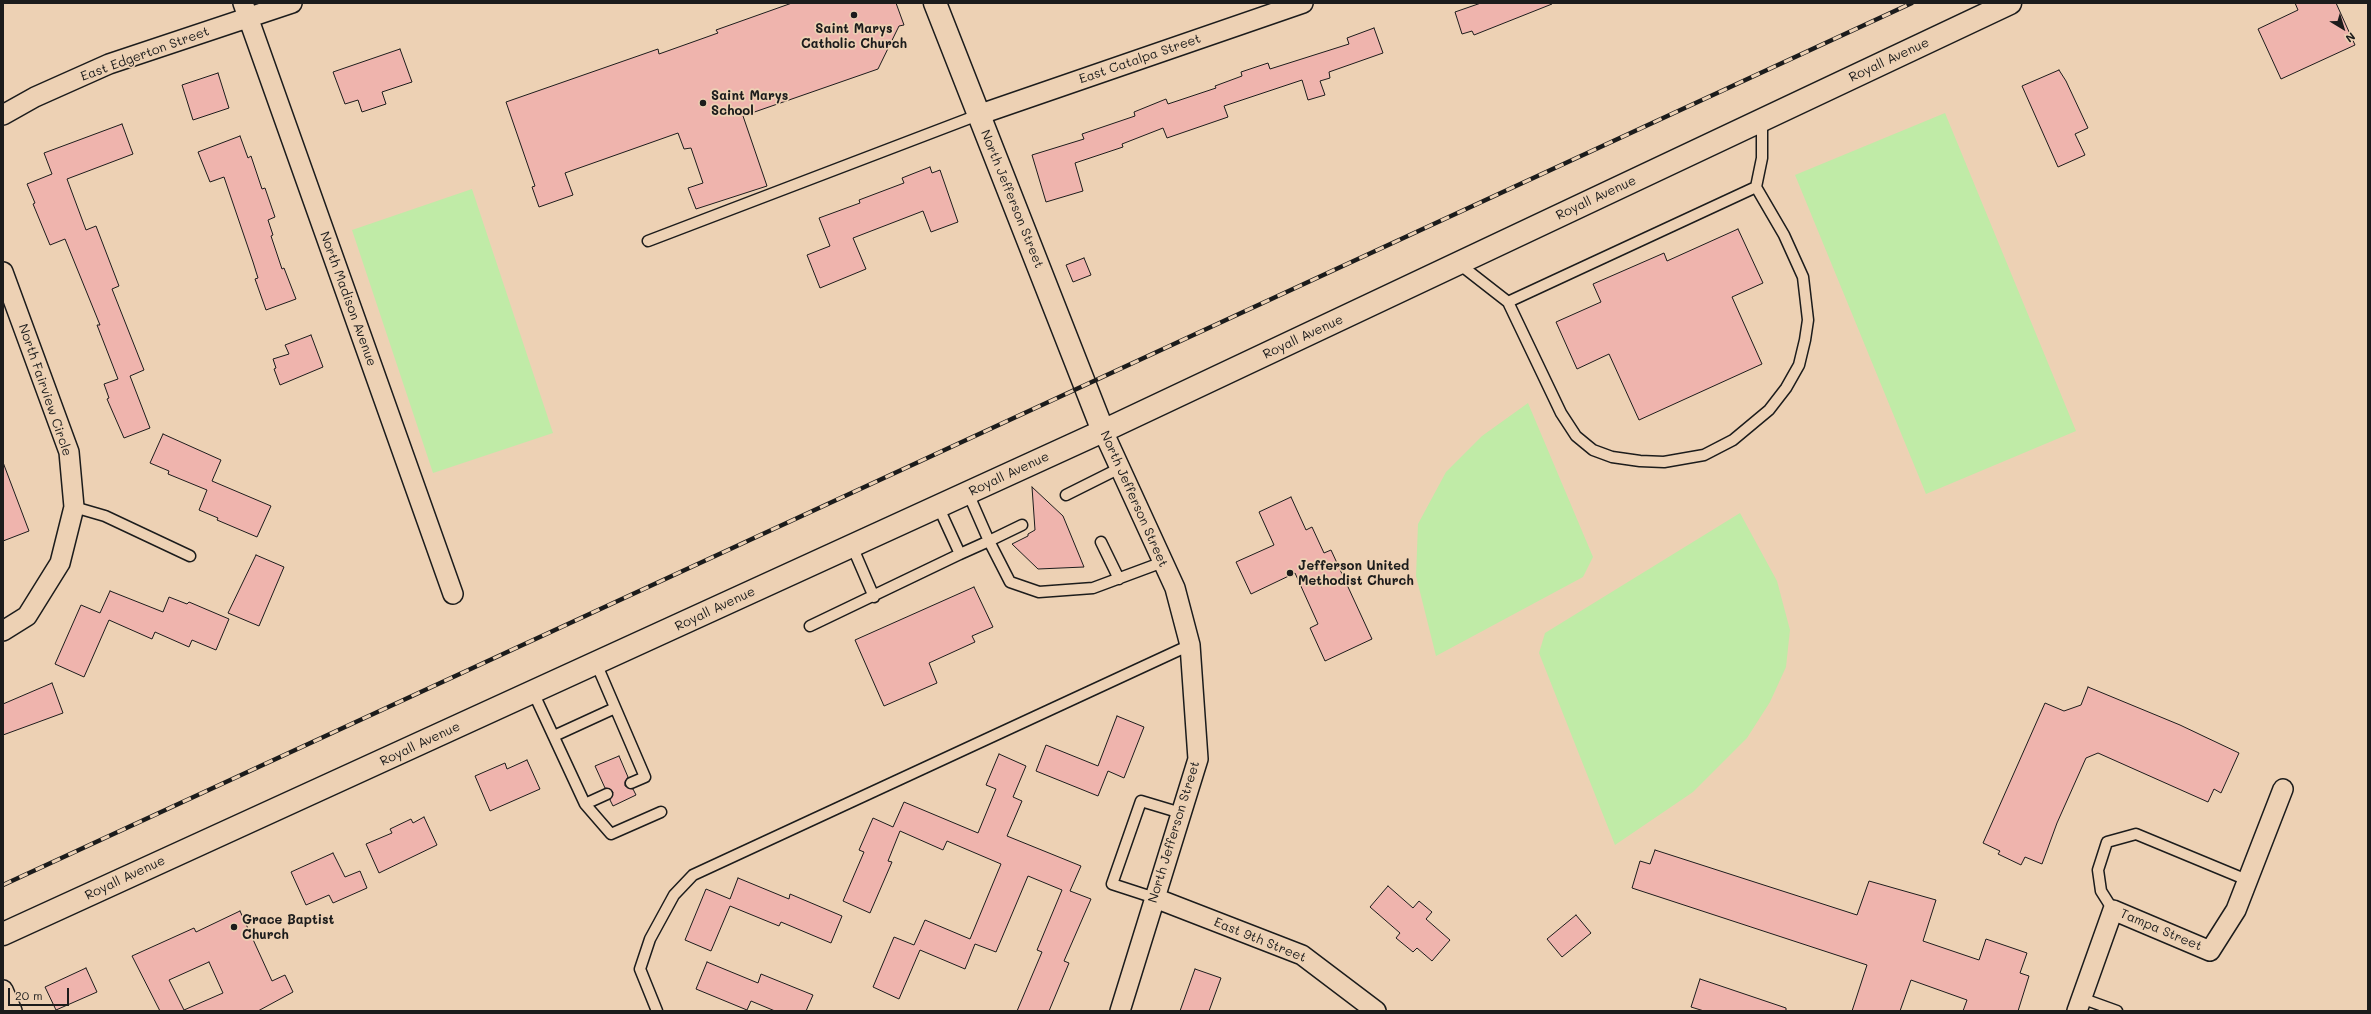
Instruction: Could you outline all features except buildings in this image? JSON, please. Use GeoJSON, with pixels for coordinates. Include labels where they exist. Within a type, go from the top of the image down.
{"type":"FeatureCollection","features":[{"type":"Feature","properties":{"kind":"street","name":"East Edgerton Street"},"geometry":{"type":"LineString","coordinates":[[3,115],[35,97],[109,64],[245,11],[292,3]]}},
{"type":"Feature","properties":{"kind":"street","name":"North Jefferson Street"},"geometry":{"type":"LineString","coordinates":[[935,3],[1103,431],[1175,588],[1190,645],[1198,759],[1120,1011]]}},
{"type":"Feature","properties":{"kind":"street","name":"East Catalpa Street"},"geometry":{"type":"LineString","coordinates":[[978,115],[1303,3]]}},
{"type":"Feature","properties":{"kind":"street","name":"Royall Avenue"},"geometry":{"type":"LineString","coordinates":[[3,934],[1103,431],[2010,3]]}},
{"type":"Feature","properties":{"kind":"street","name":"North Madison Avenue"},"geometry":{"type":"LineString","coordinates":[[245,11],[453,594]]}},
{"type":"Feature","properties":{"kind":"street","name":"North Fairview Circle"},"geometry":{"type":"LineString","coordinates":[[3,272],[69,452],[74,507],[60,563],[27,616],[3,630]]}},
{"type":"Feature","properties":{"kind":"street","name":"Tampa Street"},"geometry":{"type":"LineString","coordinates":[[2079,1004],[2113,910],[2210,951],[2236,910],[2283,789]]}},
{"type":"Feature","properties":{"kind":"street","name":"East 9th Street"},"geometry":{"type":"LineString","coordinates":[[1155,898],[1302,955],[1376,1011]]}},
{"type":"Feature","properties":{"kind":"street"},"geometry":{"type":"LineString","coordinates":[[3,990],[12,1011]]}},
{"type":"Feature","properties":{"kind":"lane"},"geometry":{"type":"LineString","coordinates":[[648,241],[978,115]]}},
{"type":"Feature","properties":{"kind":"lane"},"geometry":{"type":"LineString","coordinates":[[1458,263],[1508,302],[1560,413],[1576,436],[1593,450],[1612,457],[1640,461],[1664,462],[1704,455],[1733,440],[1769,410],[1786,388],[1798,364],[1805,340],[1808,320],[1803,277],[1784,234],[1756,187],[1762,158],[1762,120]]}},
{"type":"Feature","properties":{"kind":"lane"},"geometry":{"type":"LineString","coordinates":[[1508,302],[1756,187]]}},
{"type":"Feature","properties":{"kind":"lane"},"geometry":{"type":"LineString","coordinates":[[1066,495],[1120,468]]}},
{"type":"Feature","properties":{"kind":"lane"},"geometry":{"type":"LineString","coordinates":[[968,493],[988,541],[1010,582],[1039,592],[1093,588],[1163,562]]}},
{"type":"Feature","properties":{"kind":"lane"},"geometry":{"type":"LineString","coordinates":[[938,506],[960,554]]}},
{"type":"Feature","properties":{"kind":"lane"},"geometry":{"type":"LineString","coordinates":[[74,507],[105,516],[190,556]]}},
{"type":"Feature","properties":{"kind":"lane"},"geometry":{"type":"LineString","coordinates":[[810,626],[874,597],[1022,525]]}},
{"type":"Feature","properties":{"kind":"lane"},"geometry":{"type":"LineString","coordinates":[[1101,542],[1119,579]]}},
{"type":"Feature","properties":{"kind":"lane"},"geometry":{"type":"LineString","coordinates":[[852,546],[874,597]]}},
{"type":"Feature","properties":{"kind":"lane"},"geometry":{"type":"LineString","coordinates":[[657,1011],[640,969],[650,939],[674,895],[693,876],[1190,645]]}},
{"type":"Feature","properties":{"kind":"lane"},"geometry":{"type":"LineString","coordinates":[[596,663],[645,777],[631,783]]}},
{"type":"Feature","properties":{"kind":"lane"},"geometry":{"type":"LineString","coordinates":[[533,692],[586,804],[611,834],[661,812]]}},
{"type":"Feature","properties":{"kind":"lane"},"geometry":{"type":"LineString","coordinates":[[554,736],[615,708]]}},
{"type":"Feature","properties":{"kind":"lane"},"geometry":{"type":"LineString","coordinates":[[586,804],[607,794]]}},
{"type":"Feature","properties":{"kind":"lane"},"geometry":{"type":"LineString","coordinates":[[1155,898],[1112,884],[1141,801],[1181,813]]}},
{"type":"Feature","properties":{"kind":"lane"},"geometry":{"type":"LineString","coordinates":[[2113,910],[2101,891],[2098,870],[2107,842],[2136,834],[2247,880]]}},
{"type":"Feature","properties":{"kind":"lane"},"geometry":{"type":"LineString","coordinates":[[2079,1004],[2117,1011]]}},
{"type":"Feature","properties":{"kind":"green space"},"geometry":{"type":"Polygon","coordinates":[[[1945,113],[2076,431],[1926,494],[1795,175],[1945,113]]]}},
{"type":"Feature","properties":{"kind":"green space"},"geometry":{"type":"Polygon","coordinates":[[[472,189],[553,433],[433,473],[352,230],[472,189]]]}},
{"type":"Feature","properties":{"kind":"green space"},"geometry":{"type":"Polygon","coordinates":[[[1528,403],[1593,557],[1583,577],[1436,656],[1416,576],[1418,524],[1446,472],[1482,436],[1528,403]]]}},
{"type":"Feature","properties":{"kind":"green space"},"geometry":{"type":"Polygon","coordinates":[[[1740,513],[1777,581],[1790,630],[1786,667],[1770,702],[1747,738],[1693,792],[1615,845],[1539,653],[1545,633],[1740,513]]]}},
{"type":"Feature","properties":{"kind":"railway"},"geometry":{"type":"LineString","coordinates":[[3,885],[1912,3]]}},
{"type":"Feature","properties":{"kind":"place","name":"Saint Marys Catholic Church"},"geometry":{"type":"Point","coordinates":[854,15]}},
{"type":"Feature","properties":{"kind":"place","name":"Saint Marys School"},"geometry":{"type":"Point","coordinates":[703,103]}},
{"type":"Feature","properties":{"kind":"place","name":"Jefferson United Methodist Church"},"geometry":{"type":"Point","coordinates":[1290,573]}},
{"type":"Feature","properties":{"kind":"place","name":"Grace Baptist Church"},"geometry":{"type":"Point","coordinates":[234,927]}}]}
